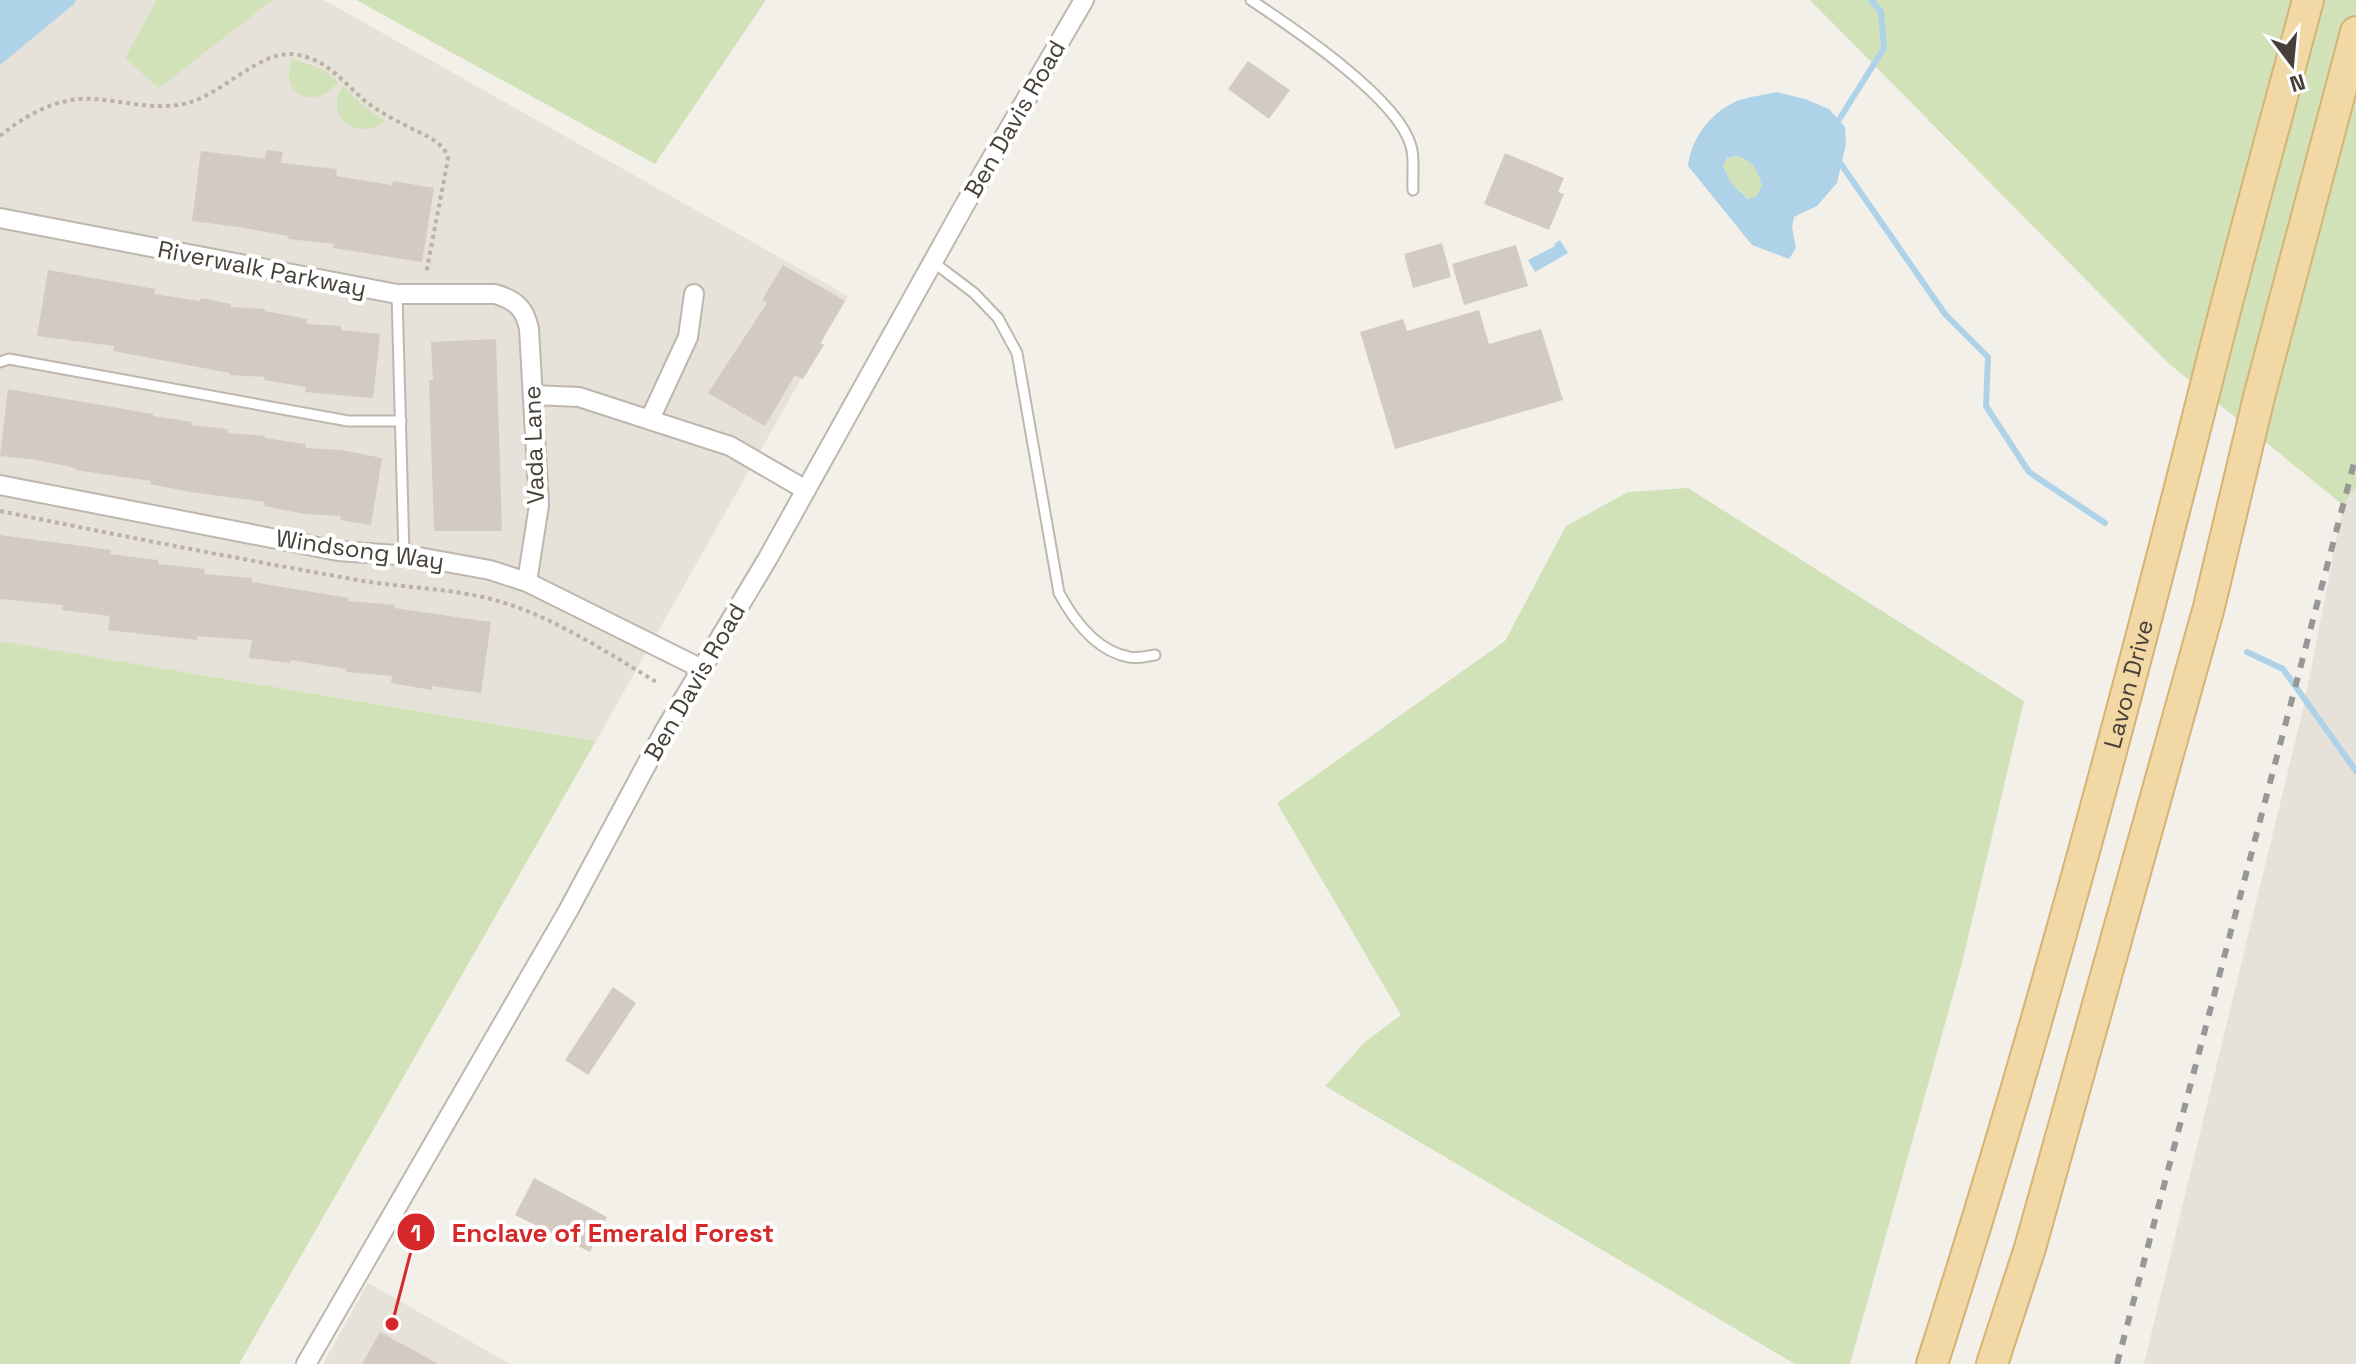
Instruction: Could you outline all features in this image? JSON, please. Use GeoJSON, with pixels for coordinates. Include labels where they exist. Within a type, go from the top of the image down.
{"type":"FeatureCollection","features":[{"type":"Feature","properties":{"kind":"main road","name":"Lavon Drive"},"geometry":{"type":"LineString","coordinates":[[1932,1364],[2038,1020],[2166,551],[2210,369],[2308,0]]}},
{"type":"Feature","properties":{"kind":"main road"},"geometry":{"type":"LineString","coordinates":[[1992,1364],[2030,1248],[2209,607],[2259,397],[2356,32]]}},
{"type":"Feature","properties":{"kind":"street","name":"Ben Davis Road"},"geometry":{"type":"LineString","coordinates":[[306,1364],[568,911],[665,730],[806,490],[1084,0]]}},
{"type":"Feature","properties":{"kind":"street","name":"Riverwalk Parkway"},"geometry":{"type":"LineString","coordinates":[[0,218],[397,294],[495,294],[508,297],[522,308]]}},
{"type":"Feature","properties":{"kind":"street"},"geometry":{"type":"LineString","coordinates":[[650,419],[688,337],[694,294]]}},
{"type":"Feature","properties":{"kind":"street","name":"Vada Lane"},"geometry":{"type":"LineString","coordinates":[[522,308],[529,329],[539,505],[527,582]]}},
{"type":"Feature","properties":{"kind":"street"},"geometry":{"type":"LineString","coordinates":[[533,395],[579,397],[730,446],[806,490]]}},
{"type":"Feature","properties":{"kind":"street","name":"Windsong Way"},"geometry":{"type":"LineString","coordinates":[[0,485],[338,551],[404,555],[490,570],[527,582],[702,669]]}},
{"type":"Feature","properties":{"kind":"lane"},"geometry":{"type":"LineString","coordinates":[[1251,0],[1301,33],[1343,67],[1394,116],[1411,146],[1413,190]]}},
{"type":"Feature","properties":{"kind":"lane"},"geometry":{"type":"LineString","coordinates":[[933,262],[974,293],[998,318],[1017,353],[1059,593],[1073,619],[1101,644],[1129,657],[1155,655]]}},
{"type":"Feature","properties":{"kind":"lane"},"geometry":{"type":"LineString","coordinates":[[397,294],[404,555]]}},
{"type":"Feature","properties":{"kind":"lane"},"geometry":{"type":"LineString","coordinates":[[0,362],[9,359],[348,421],[401,421]]}},
{"type":"Feature","properties":{"kind":"path"},"geometry":{"type":"LineString","coordinates":[[0,136],[17,121],[39,110],[71,101],[92,98],[163,106],[189,103],[273,58],[288,54],[305,57],[322,63],[380,112],[436,141],[446,151],[448,159],[425,281]]}},
{"type":"Feature","properties":{"kind":"path"},"geometry":{"type":"LineString","coordinates":[[0,511],[351,579],[462,593],[497,601],[517,607],[585,641],[658,683]]}},
{"type":"Feature","properties":{"kind":"shaded area"},"geometry":{"type":"Polygon","coordinates":[[[0,0],[324,0],[848,296],[596,741],[0,641],[0,0]]]}},
{"type":"Feature","properties":{"kind":"shaded area"},"geometry":{"type":"Polygon","coordinates":[[[2356,487],[2356,1364],[2144,1364],[2304,705],[2343,505],[2356,487]]]}},
{"type":"Feature","properties":{"kind":"shaded area"},"geometry":{"type":"Polygon","coordinates":[[[368,1283],[510,1364],[323,1364],[368,1283]]]}},
{"type":"Feature","properties":{"kind":"green space"},"geometry":{"type":"Polygon","coordinates":[[[157,0],[272,0],[159,88],[125,58],[157,0]]]}},
{"type":"Feature","properties":{"kind":"green space"},"geometry":{"type":"Polygon","coordinates":[[[356,0],[766,0],[655,164],[356,0]]]}},
{"type":"Feature","properties":{"kind":"green space"},"geometry":{"type":"Polygon","coordinates":[[[1810,0],[2356,0],[2356,487],[2343,505],[2168,363],[1810,0]]]}},
{"type":"Feature","properties":{"kind":"green space"},"geometry":{"type":"Polygon","coordinates":[[[293,59],[324,70],[338,82],[319,96],[300,94],[290,81],[293,59]]]}},
{"type":"Feature","properties":{"kind":"green space"},"geometry":{"type":"Polygon","coordinates":[[[343,86],[385,121],[364,129],[346,123],[337,107],[343,86]]]}},
{"type":"Feature","properties":{"kind":"green space"},"geometry":{"type":"Polygon","coordinates":[[[1736,156],[1751,163],[1756,171],[1762,186],[1757,197],[1749,199],[1731,183],[1723,166],[1727,158],[1736,156]]]}},
{"type":"Feature","properties":{"kind":"green space"},"geometry":{"type":"Polygon","coordinates":[[[1688,488],[2024,701],[1962,963],[1850,1364],[1795,1364],[1325,1086],[1365,1042],[1401,1015],[1277,803],[1505,641],[1566,526],[1628,492],[1688,488]]]}},
{"type":"Feature","properties":{"kind":"green space"},"geometry":{"type":"Polygon","coordinates":[[[0,641],[596,741],[239,1364],[0,1364],[0,641]]]}},
{"type":"Feature","properties":{"kind":"water"},"geometry":{"type":"Polygon","coordinates":[[[0,0],[76,0],[0,65],[0,0]]]}},
{"type":"Feature","properties":{"kind":"water"},"geometry":{"type":"Polygon","coordinates":[[[1777,92],[1829,109],[1845,127],[1846,144],[1837,183],[1817,206],[1794,217],[1792,227],[1796,248],[1789,259],[1752,245],[1688,166],[1698,135],[1720,111],[1749,97],[1777,92]],[[1736,156],[1727,158],[1723,166],[1731,183],[1748,199],[1756,197],[1762,186],[1754,166],[1736,156]]]}},
{"type":"Feature","properties":{"kind":"water"},"geometry":{"type":"Polygon","coordinates":[[[1560,240],[1568,253],[1535,272],[1528,260],[1555,246],[1560,240]]]}},
{"type":"Feature","properties":{"kind":"building"},"geometry":{"type":"Polygon","coordinates":[[[1248,61],[1290,90],[1269,119],[1228,89],[1248,61]]]}},
{"type":"Feature","properties":{"kind":"building"},"geometry":{"type":"Polygon","coordinates":[[[266,150],[283,152],[281,163],[337,169],[336,176],[434,188],[422,262],[192,221],[201,151],[265,159],[266,150]]]}},
{"type":"Feature","properties":{"kind":"building"},"geometry":{"type":"Polygon","coordinates":[[[1505,153],[1564,178],[1558,192],[1564,194],[1549,230],[1484,204],[1505,153]]]}},
{"type":"Feature","properties":{"kind":"building"},"geometry":{"type":"Polygon","coordinates":[[[1442,243],[1451,277],[1413,288],[1404,254],[1442,243]]]}},
{"type":"Feature","properties":{"kind":"building"},"geometry":{"type":"Polygon","coordinates":[[[1516,245],[1528,286],[1464,305],[1452,264],[1516,245]]]}},
{"type":"Feature","properties":{"kind":"building"},"geometry":{"type":"Polygon","coordinates":[[[783,265],[845,301],[803,379],[795,375],[765,426],[708,393],[767,303],[762,300],[783,265]]]}},
{"type":"Feature","properties":{"kind":"building"},"geometry":{"type":"Polygon","coordinates":[[[48,270],[155,289],[154,294],[200,301],[201,298],[231,304],[231,307],[265,309],[307,319],[306,324],[341,326],[341,330],[380,334],[373,398],[305,392],[306,387],[264,380],[265,377],[230,375],[113,351],[114,346],[37,336],[48,270]]]}},
{"type":"Feature","properties":{"kind":"building"},"geometry":{"type":"Polygon","coordinates":[[[1479,310],[1489,344],[1541,329],[1563,400],[1395,449],[1360,332],[1403,319],[1407,331],[1479,310]]]}},
{"type":"Feature","properties":{"kind":"building"},"geometry":{"type":"Polygon","coordinates":[[[496,339],[502,531],[434,531],[429,380],[433,380],[431,342],[496,339]]]}},
{"type":"Feature","properties":{"kind":"building"},"geometry":{"type":"Polygon","coordinates":[[[8,389],[153,414],[192,422],[191,425],[228,429],[227,433],[306,444],[305,448],[341,450],[382,458],[371,525],[340,520],[341,516],[305,514],[264,506],[265,502],[190,492],[150,484],[151,481],[0,456],[8,389]]]}},
{"type":"Feature","properties":{"kind":"building"},"geometry":{"type":"Polygon","coordinates":[[[0,535],[111,550],[110,554],[158,560],[158,564],[205,569],[204,574],[252,578],[252,582],[349,598],[349,601],[395,605],[394,608],[491,622],[481,693],[432,686],[432,690],[391,683],[392,676],[346,672],[346,669],[290,660],[290,663],[249,658],[252,640],[197,636],[197,640],[108,630],[110,616],[62,610],[63,605],[0,599],[0,535]]]}},
{"type":"Feature","properties":{"kind":"building"},"geometry":{"type":"Polygon","coordinates":[[[613,987],[636,1003],[588,1075],[565,1060],[613,987]]]}},
{"type":"Feature","properties":{"kind":"building"},"geometry":{"type":"Polygon","coordinates":[[[534,1178],[607,1217],[590,1252],[515,1215],[534,1178]]]}},
{"type":"Feature","properties":{"kind":"building"},"geometry":{"type":"Polygon","coordinates":[[[380,1332],[413,1350],[438,1364],[362,1364],[380,1332]]]}},
{"type":"Feature","properties":{"kind":"waterway"},"geometry":{"type":"LineString","coordinates":[[1835,126],[1884,48],[1881,12],[1871,0]]}},
{"type":"Feature","properties":{"kind":"waterway"},"geometry":{"type":"LineString","coordinates":[[1838,160],[1945,314],[1988,357],[1986,406],[2029,472],[2105,523]]}},
{"type":"Feature","properties":{"kind":"waterway"},"geometry":{"type":"LineString","coordinates":[[2247,652],[2283,669],[2356,771]]}},
{"type":"Feature","properties":{"kind":"railway"},"geometry":{"type":"LineString","coordinates":[[2117,1364],[2356,456]]}},
{"type":"Feature","properties":{"kind":"place","name":"Enclave of Emerald Forest"},"geometry":{"type":"Point","coordinates":[392,1324]}}]}
